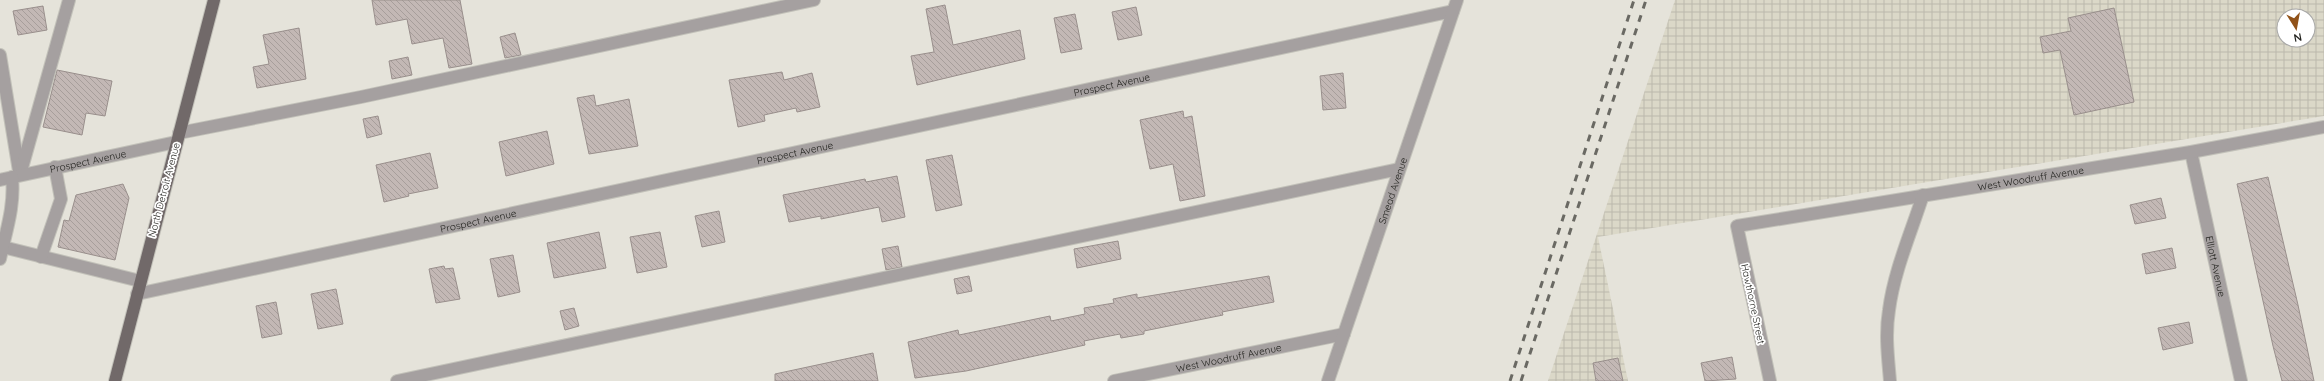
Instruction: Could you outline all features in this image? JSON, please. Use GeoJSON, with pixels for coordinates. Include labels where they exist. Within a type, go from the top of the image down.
{"type":"FeatureCollection","features":[{"type":"Feature","properties":{"kind":"main road","name":"North Detroit Avenue"},"geometry":{"type":"LineString","coordinates":[[115,381],[214,0]]}},
{"type":"Feature","properties":{"kind":"street"},"geometry":{"type":"LineString","coordinates":[[10,177],[69,0]]}},
{"type":"Feature","properties":{"kind":"street","name":"Prospect Avenue"},"geometry":{"type":"LineString","coordinates":[[10,177],[55,168],[178,138],[361,97],[814,0]]}},
{"type":"Feature","properties":{"kind":"street","name":"Prospect Avenue"},"geometry":{"type":"LineString","coordinates":[[137,294],[1455,6]]}},
{"type":"Feature","properties":{"kind":"street","name":"Smead Avenue"},"geometry":{"type":"LineString","coordinates":[[1328,381],[1455,6]]}},
{"type":"Feature","properties":{"kind":"street"},"geometry":{"type":"LineString","coordinates":[[0,55],[10,177],[14,192],[12,212],[1,253],[41,256],[140,281]]}},
{"type":"Feature","properties":{"kind":"street","name":"West Woodruff Avenue"},"geometry":{"type":"LineString","coordinates":[[1737,226],[2191,152],[2324,128]]}},
{"type":"Feature","properties":{"kind":"street","name":"Elliott Avenue"},"geometry":{"type":"LineString","coordinates":[[2191,152],[2241,381]]}},
{"type":"Feature","properties":{"kind":"street"},"geometry":{"type":"LineString","coordinates":[[41,256],[61,199],[55,168]]}},
{"type":"Feature","properties":{"kind":"street"},"geometry":{"type":"LineString","coordinates":[[397,381],[1399,169]]}},
{"type":"Feature","properties":{"kind":"street"},"geometry":{"type":"LineString","coordinates":[[1890,381],[1886,342],[1889,310],[1897,277],[1923,195]]}},
{"type":"Feature","properties":{"kind":"street","name":"Hawthorne Street"},"geometry":{"type":"LineString","coordinates":[[1737,226],[1770,381]]}},
{"type":"Feature","properties":{"kind":"street","name":"West Woodruff Avenue"},"geometry":{"type":"LineString","coordinates":[[1114,381],[1158,376],[1344,334]]}},
{"type":"Feature","properties":{"kind":"shaded area"},"geometry":{"type":"Polygon","coordinates":[[[1675,0],[2324,0],[2324,116],[1598,237],[1628,381],[1548,381],[1675,0]]]}},
{"type":"Feature","properties":{"kind":"building"},"geometry":{"type":"Polygon","coordinates":[[[372,0],[460,0],[472,64],[449,68],[443,38],[412,44],[407,19],[376,25],[372,0]]]}},
{"type":"Feature","properties":{"kind":"building"},"geometry":{"type":"Polygon","coordinates":[[[945,5],[953,45],[1020,30],[1025,59],[917,85],[911,56],[934,52],[926,9],[945,5]]]}},
{"type":"Feature","properties":{"kind":"building"},"geometry":{"type":"Polygon","coordinates":[[[43,6],[47,30],[18,35],[13,11],[43,6]]]}},
{"type":"Feature","properties":{"kind":"building"},"geometry":{"type":"Polygon","coordinates":[[[1136,7],[1142,35],[1118,40],[1112,12],[1136,7]]]}},
{"type":"Feature","properties":{"kind":"building"},"geometry":{"type":"Polygon","coordinates":[[[2114,8],[2134,102],[2074,115],[2060,50],[2043,53],[2040,37],[2071,31],[2068,18],[2114,8]]]}},
{"type":"Feature","properties":{"kind":"building"},"geometry":{"type":"Polygon","coordinates":[[[1075,14],[1082,49],[1061,53],[1054,18],[1075,14]]]}},
{"type":"Feature","properties":{"kind":"building"},"geometry":{"type":"Polygon","coordinates":[[[299,28],[306,79],[257,88],[253,67],[269,64],[263,35],[299,28]]]}},
{"type":"Feature","properties":{"kind":"building"},"geometry":{"type":"Polygon","coordinates":[[[515,33],[521,55],[505,58],[500,37],[515,33]]]}},
{"type":"Feature","properties":{"kind":"building"},"geometry":{"type":"Polygon","coordinates":[[[408,57],[412,75],[392,79],[389,61],[408,57]]]}},
{"type":"Feature","properties":{"kind":"building"},"geometry":{"type":"Polygon","coordinates":[[[57,70],[112,81],[105,116],[86,113],[82,135],[43,127],[57,70]]]}},
{"type":"Feature","properties":{"kind":"building"},"geometry":{"type":"Polygon","coordinates":[[[782,72],[784,80],[812,73],[820,107],[797,112],[796,108],[764,115],[765,121],[738,127],[729,80],[782,72]]]}},
{"type":"Feature","properties":{"kind":"building"},"geometry":{"type":"Polygon","coordinates":[[[1343,73],[1346,108],[1323,110],[1320,76],[1343,73]]]}},
{"type":"Feature","properties":{"kind":"building"},"geometry":{"type":"Polygon","coordinates":[[[594,95],[596,106],[629,99],[638,146],[589,154],[577,98],[594,95]]]}},
{"type":"Feature","properties":{"kind":"building"},"geometry":{"type":"Polygon","coordinates":[[[1183,111],[1184,118],[1192,116],[1205,196],[1180,201],[1173,164],[1150,169],[1140,120],[1183,111]]]}},
{"type":"Feature","properties":{"kind":"building"},"geometry":{"type":"Polygon","coordinates":[[[378,116],[382,134],[367,138],[363,119],[378,116]]]}},
{"type":"Feature","properties":{"kind":"building"},"geometry":{"type":"Polygon","coordinates":[[[547,131],[554,164],[506,176],[499,142],[547,131]]]}},
{"type":"Feature","properties":{"kind":"building"},"geometry":{"type":"Polygon","coordinates":[[[430,153],[438,188],[408,194],[409,196],[384,202],[376,165],[430,153]]]}},
{"type":"Feature","properties":{"kind":"building"},"geometry":{"type":"Polygon","coordinates":[[[952,155],[962,205],[936,211],[926,160],[952,155]]]}},
{"type":"Feature","properties":{"kind":"building"},"geometry":{"type":"Polygon","coordinates":[[[897,176],[905,217],[882,222],[879,207],[821,219],[821,216],[789,222],[783,195],[865,179],[866,182],[897,176]]]}},
{"type":"Feature","properties":{"kind":"building"},"geometry":{"type":"Polygon","coordinates":[[[2268,177],[2314,381],[2282,381],[2273,346],[2237,184],[2268,177]]]}},
{"type":"Feature","properties":{"kind":"building"},"geometry":{"type":"Polygon","coordinates":[[[123,184],[129,198],[115,260],[58,247],[64,220],[69,221],[76,195],[123,184]]]}},
{"type":"Feature","properties":{"kind":"building"},"geometry":{"type":"Polygon","coordinates":[[[2161,198],[2166,218],[2135,224],[2130,205],[2161,198]]]}},
{"type":"Feature","properties":{"kind":"building"},"geometry":{"type":"Polygon","coordinates":[[[719,211],[725,242],[702,247],[695,216],[719,211]]]}},
{"type":"Feature","properties":{"kind":"building"},"geometry":{"type":"Polygon","coordinates":[[[599,232],[606,268],[554,278],[547,243],[599,232]]]}},
{"type":"Feature","properties":{"kind":"building"},"geometry":{"type":"Polygon","coordinates":[[[660,232],[667,267],[637,273],[630,237],[660,232]]]}},
{"type":"Feature","properties":{"kind":"building"},"geometry":{"type":"Polygon","coordinates":[[[1118,241],[1121,259],[1077,268],[1074,249],[1118,241]]]}},
{"type":"Feature","properties":{"kind":"building"},"geometry":{"type":"Polygon","coordinates":[[[898,246],[902,267],[886,270],[882,249],[898,246]]]}},
{"type":"Feature","properties":{"kind":"building"},"geometry":{"type":"Polygon","coordinates":[[[2172,248],[2176,268],[2146,274],[2142,254],[2172,248]]]}},
{"type":"Feature","properties":{"kind":"building"},"geometry":{"type":"Polygon","coordinates":[[[513,255],[520,292],[498,297],[490,259],[513,255]]]}},
{"type":"Feature","properties":{"kind":"building"},"geometry":{"type":"Polygon","coordinates":[[[444,266],[445,269],[453,268],[460,299],[436,303],[429,269],[444,266]]]}},
{"type":"Feature","properties":{"kind":"building"},"geometry":{"type":"Polygon","coordinates":[[[969,276],[972,291],[957,294],[954,279],[969,276]]]}},
{"type":"Feature","properties":{"kind":"building"},"geometry":{"type":"Polygon","coordinates":[[[1269,276],[1274,302],[1222,312],[1223,315],[1144,331],[1144,334],[1121,338],[1120,334],[1084,341],[1085,345],[966,371],[915,378],[908,342],[958,330],[959,335],[1050,316],[1051,321],[1085,314],[1084,308],[1114,303],[1113,299],[1137,294],[1137,298],[1269,276]]]}},
{"type":"Feature","properties":{"kind":"building"},"geometry":{"type":"Polygon","coordinates":[[[336,289],[343,324],[318,329],[311,294],[336,289]]]}},
{"type":"Feature","properties":{"kind":"building"},"geometry":{"type":"Polygon","coordinates":[[[276,302],[282,334],[262,338],[256,306],[276,302]]]}},
{"type":"Feature","properties":{"kind":"building"},"geometry":{"type":"Polygon","coordinates":[[[574,308],[579,326],[565,330],[560,311],[574,308]]]}},
{"type":"Feature","properties":{"kind":"building"},"geometry":{"type":"Polygon","coordinates":[[[2189,322],[2193,343],[2163,350],[2158,328],[2189,322]]]}},
{"type":"Feature","properties":{"kind":"building"},"geometry":{"type":"Polygon","coordinates":[[[873,353],[878,381],[775,381],[775,374],[873,353]]]}},
{"type":"Feature","properties":{"kind":"building"},"geometry":{"type":"Polygon","coordinates":[[[1732,357],[1736,379],[1705,381],[1701,363],[1732,357]]]}},
{"type":"Feature","properties":{"kind":"building"},"geometry":{"type":"Polygon","coordinates":[[[1618,358],[1623,381],[1596,381],[1593,363],[1618,358]]]}},
{"type":"Feature","properties":{"kind":"railway"},"geometry":{"type":"LineString","coordinates":[[1510,381],[1634,0]]}},
{"type":"Feature","properties":{"kind":"railway"},"geometry":{"type":"LineString","coordinates":[[1521,381],[1646,0]]}}]}
